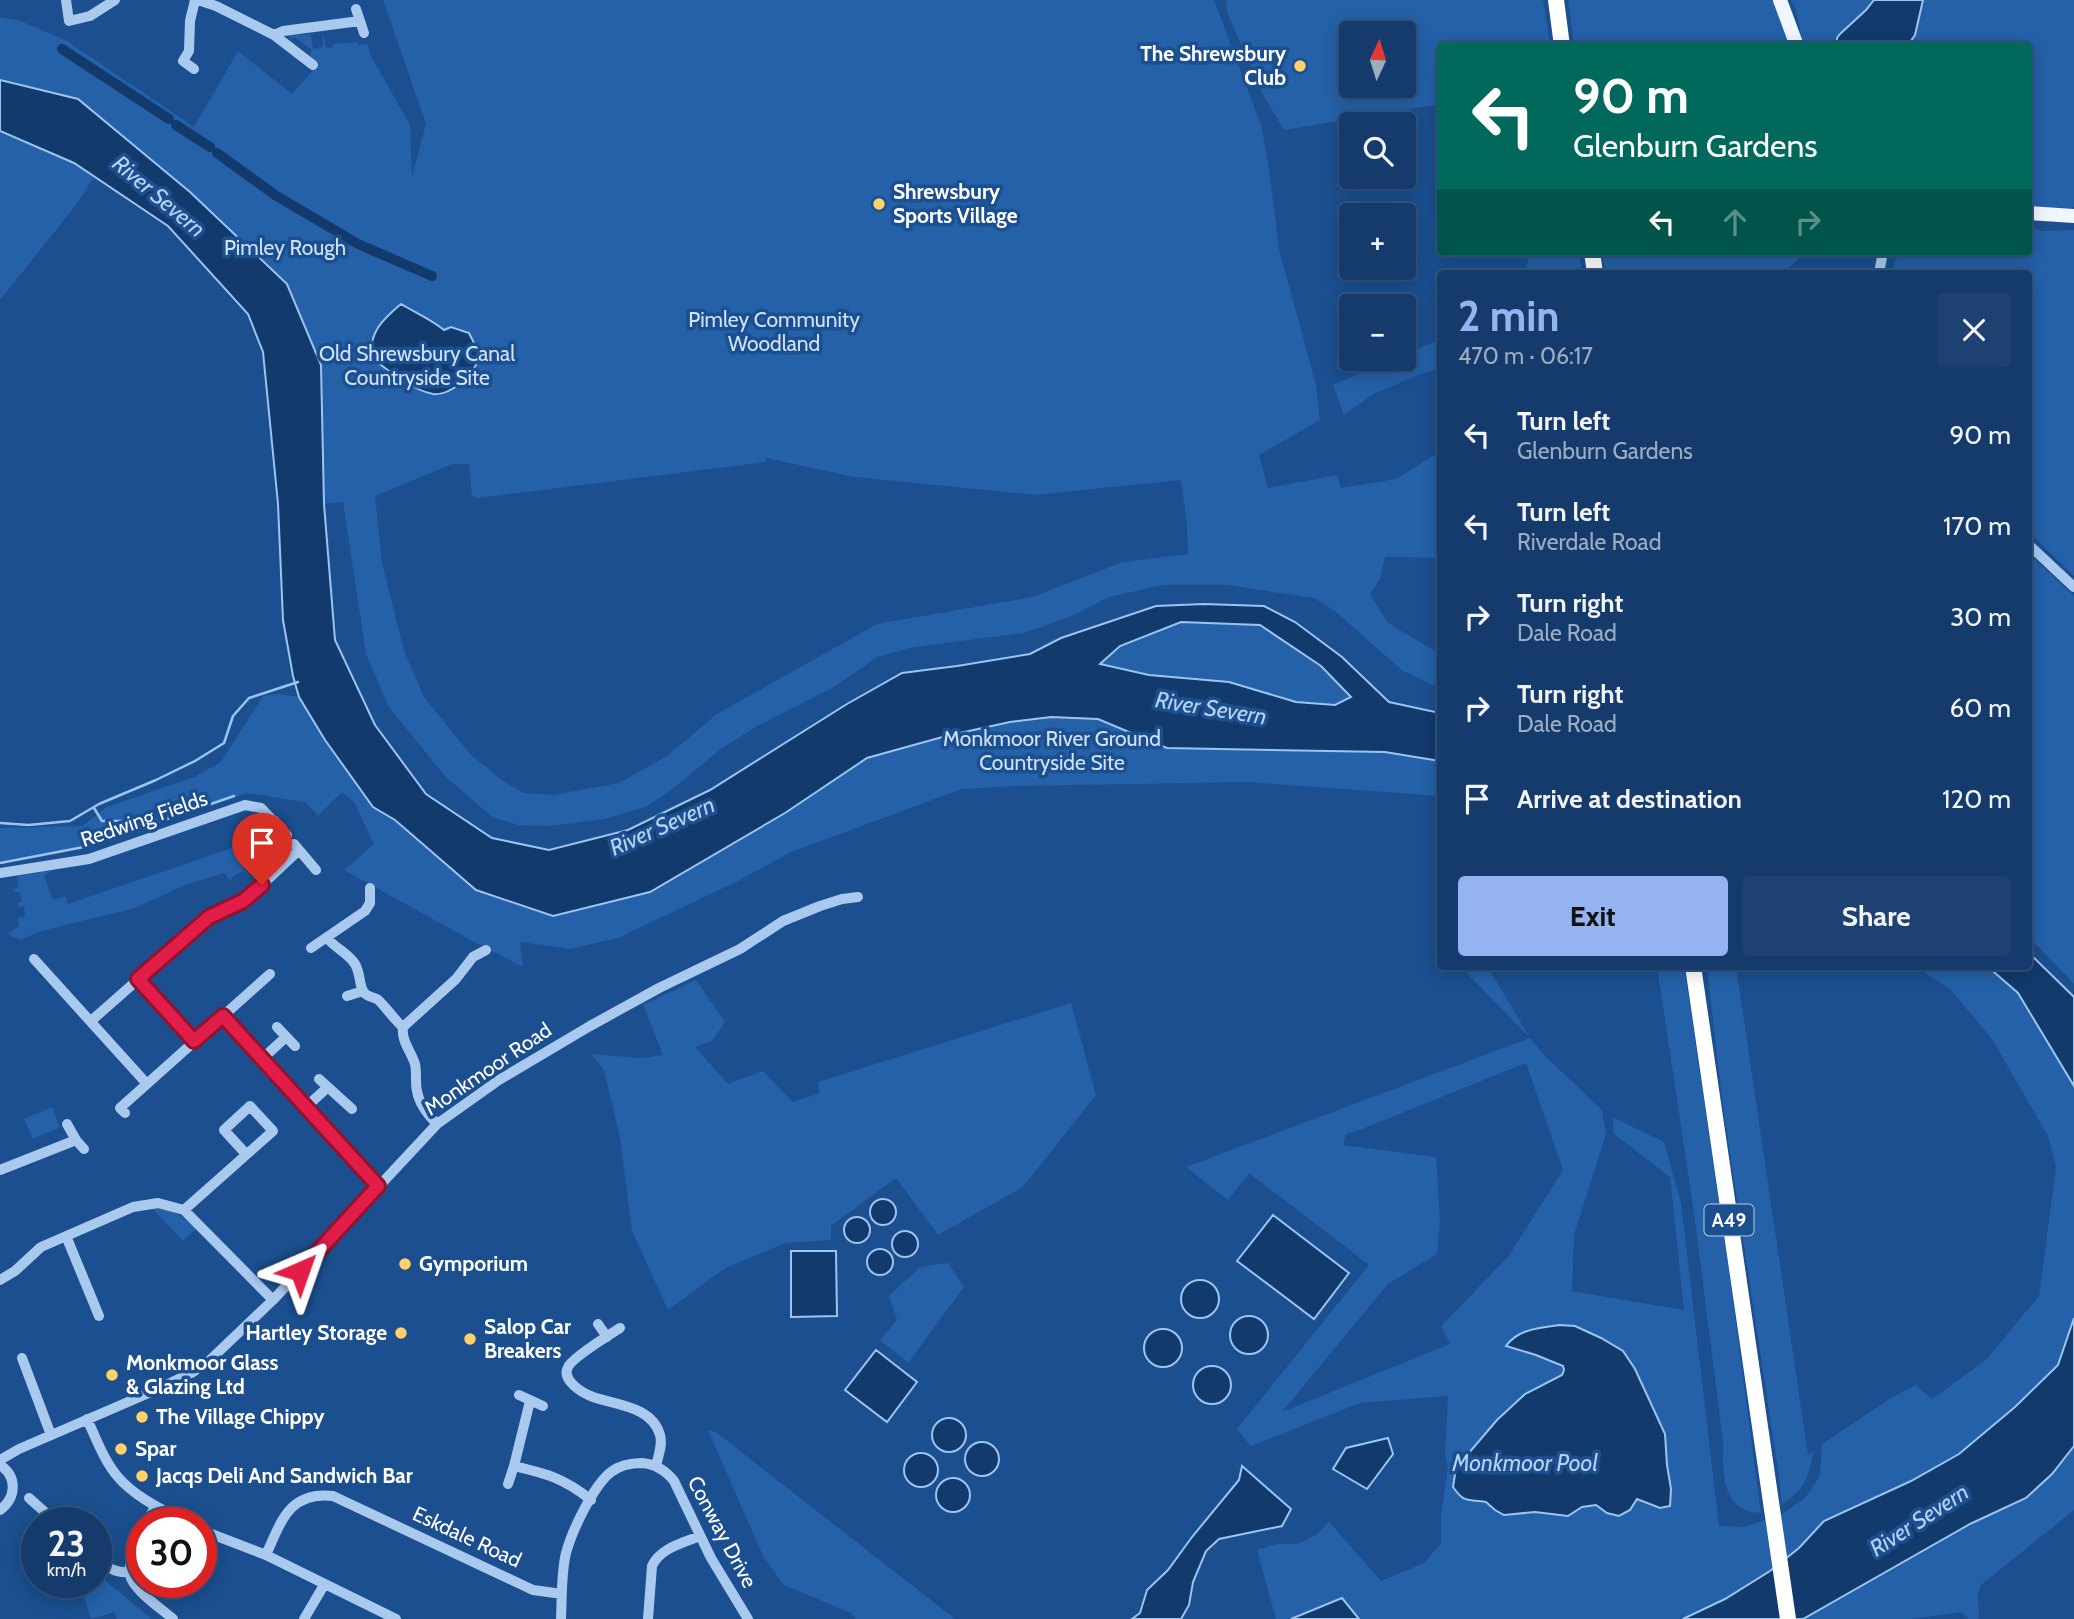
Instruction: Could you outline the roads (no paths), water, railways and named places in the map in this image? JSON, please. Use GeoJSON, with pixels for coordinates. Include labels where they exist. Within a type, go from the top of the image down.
{"type":"FeatureCollection","features":[{"type":"Feature","properties":{"kind":"highway"},"geometry":{"type":"LineString","coordinates":[[1556,0],[1561,42]]}},
{"type":"Feature","properties":{"kind":"highway","name":"A49"},"geometry":{"type":"LineString","coordinates":[[1694,970],[1788,1619]]}},
{"type":"Feature","properties":{"kind":"main road"},"geometry":{"type":"LineString","coordinates":[[1780,0],[1796,42]]}},
{"type":"Feature","properties":{"kind":"main road"},"geometry":{"type":"LineString","coordinates":[[2032,213],[2074,216]]}},
{"type":"Feature","properties":{"kind":"street"},"geometry":{"type":"LineString","coordinates":[[66,0],[64,22],[90,16],[115,0]]}},
{"type":"Feature","properties":{"kind":"street"},"geometry":{"type":"LineString","coordinates":[[194,69],[178,64],[189,51],[190,20],[196,0],[216,6],[274,35],[313,65]]}},
{"type":"Feature","properties":{"kind":"street"},"geometry":{"type":"LineString","coordinates":[[356,9],[364,33]]}},
{"type":"Feature","properties":{"kind":"street"},"geometry":{"type":"LineString","coordinates":[[274,35],[283,31],[360,21]]}},
{"type":"Feature","properties":{"kind":"street"},"geometry":{"type":"LineString","coordinates":[[2032,548],[2074,587]]}},
{"type":"Feature","properties":{"kind":"street","name":"Redwing Fields"},"geometry":{"type":"LineString","coordinates":[[0,873],[89,859],[245,805],[261,808],[316,870]]}},
{"type":"Feature","properties":{"kind":"street"},"geometry":{"type":"LineString","coordinates":[[262,832],[275,821]]}},
{"type":"Feature","properties":{"kind":"street"},"geometry":{"type":"LineString","coordinates":[[91,1021],[209,917],[236,906],[249,897],[293,843]]}},
{"type":"Feature","properties":{"kind":"street"},"geometry":{"type":"LineString","coordinates":[[311,948],[365,912],[374,893]]}},
{"type":"Feature","properties":{"kind":"street","name":"Monkmoor Road"},"geometry":{"type":"LineString","coordinates":[[0,1460],[19,1449],[158,1389],[193,1372],[209,1360],[273,1300],[437,1124],[499,1080],[571,1036],[659,988],[740,949],[783,921],[820,906],[858,897]]}},
{"type":"Feature","properties":{"kind":"street"},"geometry":{"type":"LineString","coordinates":[[327,937],[333,946],[354,963],[363,991],[377,999],[403,1027]]}},
{"type":"Feature","properties":{"kind":"street"},"geometry":{"type":"LineString","coordinates":[[437,1124],[422,1106],[417,1093],[416,1069],[404,1042],[403,1027],[456,979],[478,949]]}},
{"type":"Feature","properties":{"kind":"street"},"geometry":{"type":"LineString","coordinates":[[34,959],[147,1084]]}},
{"type":"Feature","properties":{"kind":"street"},"geometry":{"type":"LineString","coordinates":[[125,1113],[120,1108],[270,974]]}},
{"type":"Feature","properties":{"kind":"street"},"geometry":{"type":"LineString","coordinates":[[138,979],[194,1041]]}},
{"type":"Feature","properties":{"kind":"street"},"geometry":{"type":"LineString","coordinates":[[347,996],[363,991]]}},
{"type":"Feature","properties":{"kind":"street"},"geometry":{"type":"LineString","coordinates":[[223,1016],[378,1186]]}},
{"type":"Feature","properties":{"kind":"street"},"geometry":{"type":"LineString","coordinates":[[277,1027],[295,1046]]}},
{"type":"Feature","properties":{"kind":"street"},"geometry":{"type":"LineString","coordinates":[[262,1059],[286,1037]]}},
{"type":"Feature","properties":{"kind":"street"},"geometry":{"type":"LineString","coordinates":[[306,1107],[323,1083],[352,1109]]}},
{"type":"Feature","properties":{"kind":"street"},"geometry":{"type":"LineString","coordinates":[[184,1210],[272,1131],[250,1106],[224,1130],[246,1154]]}},
{"type":"Feature","properties":{"kind":"street"},"geometry":{"type":"LineString","coordinates":[[67,1124],[83,1149]]}},
{"type":"Feature","properties":{"kind":"street"},"geometry":{"type":"LineString","coordinates":[[0,1170],[76,1140]]}},
{"type":"Feature","properties":{"kind":"street"},"geometry":{"type":"LineString","coordinates":[[0,1280],[41,1247],[145,1204],[158,1202],[184,1210],[273,1300]]}},
{"type":"Feature","properties":{"kind":"street"},"geometry":{"type":"LineString","coordinates":[[66,1236],[99,1316]]}},
{"type":"Feature","properties":{"kind":"street"},"geometry":{"type":"LineString","coordinates":[[598,1324],[607,1337]]}},
{"type":"Feature","properties":{"kind":"street"},"geometry":{"type":"LineString","coordinates":[[620,1328],[563,1367],[567,1377],[584,1393],[629,1407],[652,1421],[662,1442],[656,1466]]}},
{"type":"Feature","properties":{"kind":"street"},"geometry":{"type":"LineString","coordinates":[[22,1358],[51,1435]]}},
{"type":"Feature","properties":{"kind":"street"},"geometry":{"type":"LineString","coordinates":[[519,1395],[543,1406]]}},
{"type":"Feature","properties":{"kind":"street"},"geometry":{"type":"LineString","coordinates":[[508,1484],[530,1401]]}},
{"type":"Feature","properties":{"kind":"street"},"geometry":{"type":"LineString","coordinates":[[87,1419],[118,1477],[156,1506]]}},
{"type":"Feature","properties":{"kind":"street"},"geometry":{"type":"LineString","coordinates":[[0,1510],[10,1500],[13,1492],[12,1480],[4,1469],[19,1449]]}},
{"type":"Feature","properties":{"kind":"street","name":"Conway Drive"},"geometry":{"type":"LineString","coordinates":[[561,1619],[568,1546],[578,1523],[603,1479],[618,1468],[636,1463],[656,1466],[674,1481],[724,1582],[748,1619]]}},
{"type":"Feature","properties":{"kind":"street"},"geometry":{"type":"LineString","coordinates":[[514,1466],[558,1478],[591,1500]]}},
{"type":"Feature","properties":{"kind":"street","name":"Eskdale Road"},"geometry":{"type":"LineString","coordinates":[[266,1555],[289,1509],[307,1497],[332,1496],[533,1590],[562,1594]]}},
{"type":"Feature","properties":{"kind":"street"},"geometry":{"type":"LineString","coordinates":[[29,1498],[46,1507]]}},
{"type":"Feature","properties":{"kind":"street"},"geometry":{"type":"LineString","coordinates":[[217,1536],[266,1555],[396,1619]]}},
{"type":"Feature","properties":{"kind":"street"},"geometry":{"type":"LineString","coordinates":[[648,1619],[654,1560],[662,1552],[700,1536]]}},
{"type":"Feature","properties":{"kind":"street"},"geometry":{"type":"LineString","coordinates":[[304,1619],[324,1585]]}},
{"type":"Feature","properties":{"kind":"street"},"geometry":{"type":"LineString","coordinates":[[149,1598],[173,1619]]}},
{"type":"Feature","properties":{"kind":"water"},"geometry":{"type":"Polygon","coordinates":[[[1874,0],[1923,0],[1915,35],[1910,42],[1837,42],[1840,34],[1874,0]]]}},
{"type":"Feature","properties":{"kind":"water","name":"River Severn"},"geometry":{"type":"Polygon","coordinates":[[[0,80],[78,99],[190,192],[287,284],[321,365],[324,504],[335,640],[375,725],[426,794],[492,838],[549,850],[628,830],[710,790],[847,704],[902,673],[1030,654],[1061,638],[1156,606],[1264,606],[1295,622],[1342,657],[1389,702],[1437,712],[1437,761],[1385,752],[1167,748],[1098,719],[1051,717],[1010,722],[867,758],[785,813],[650,892],[553,916],[476,890],[395,820],[373,807],[325,740],[299,697],[283,620],[278,504],[263,352],[248,314],[168,226],[74,163],[0,131],[0,80]],[[1181,622],[1120,646],[1100,664],[1149,675],[1229,682],[1296,702],[1335,705],[1351,697],[1321,666],[1260,625],[1181,622]]]}},
{"type":"Feature","properties":{"kind":"water"},"geometry":{"type":"Polygon","coordinates":[[[401,304],[444,330],[451,327],[469,333],[477,349],[478,359],[472,371],[454,388],[440,394],[425,392],[372,358],[372,341],[378,327],[401,304]]]}},
{"type":"Feature","properties":{"kind":"water"},"geometry":{"type":"Polygon","coordinates":[[[2032,956],[2074,997],[2074,1086],[2018,993],[1992,970],[2032,970],[2032,956]]]}},
{"type":"Feature","properties":{"kind":"water"},"geometry":{"type":"Polygon","coordinates":[[[883,1199],[892,1203],[896,1212],[892,1221],[883,1225],[874,1221],[870,1212],[874,1203],[883,1199]]]}},
{"type":"Feature","properties":{"kind":"water"},"geometry":{"type":"Polygon","coordinates":[[[1273,1215],[1349,1273],[1314,1319],[1237,1261],[1273,1215]]]}},
{"type":"Feature","properties":{"kind":"water"},"geometry":{"type":"Polygon","coordinates":[[[857,1217],[866,1221],[870,1230],[866,1239],[857,1243],[848,1239],[844,1230],[848,1221],[857,1217]]]}},
{"type":"Feature","properties":{"kind":"water"},"geometry":{"type":"Polygon","coordinates":[[[905,1231],[914,1235],[918,1244],[914,1253],[905,1257],[896,1253],[892,1244],[896,1235],[905,1231]]]}},
{"type":"Feature","properties":{"kind":"water"},"geometry":{"type":"Polygon","coordinates":[[[880,1249],[889,1253],[893,1262],[889,1271],[880,1275],[871,1271],[867,1262],[871,1253],[880,1249]]]}},
{"type":"Feature","properties":{"kind":"water"},"geometry":{"type":"Polygon","coordinates":[[[791,1251],[836,1251],[837,1316],[791,1317],[791,1251]]]}},
{"type":"Feature","properties":{"kind":"water"},"geometry":{"type":"Polygon","coordinates":[[[1200,1280],[1213,1286],[1219,1299],[1213,1312],[1200,1318],[1187,1312],[1181,1299],[1187,1286],[1200,1280]]]}},
{"type":"Feature","properties":{"kind":"water"},"geometry":{"type":"Polygon","coordinates":[[[1249,1316],[1262,1322],[1268,1335],[1262,1348],[1249,1354],[1236,1348],[1230,1335],[1236,1322],[1249,1316]]]}},
{"type":"Feature","properties":{"kind":"water","name":"River Severn"},"geometry":{"type":"Polygon","coordinates":[[[2074,1318],[2074,1446],[2052,1474],[2026,1498],[1970,1524],[1803,1619],[1683,1619],[1725,1599],[1770,1571],[1799,1548],[1824,1521],[1911,1481],[1959,1454],[2015,1407],[2058,1365],[2074,1318]]]}},
{"type":"Feature","properties":{"kind":"water","name":"Monkmoor Pool"},"geometry":{"type":"Polygon","coordinates":[[[1559,1325],[1575,1326],[1601,1338],[1623,1351],[1635,1369],[1665,1434],[1671,1489],[1670,1506],[1660,1508],[1637,1499],[1630,1510],[1619,1516],[1607,1513],[1596,1505],[1582,1507],[1568,1516],[1535,1512],[1504,1515],[1486,1502],[1464,1498],[1453,1487],[1456,1468],[1497,1420],[1525,1394],[1562,1375],[1564,1370],[1563,1366],[1506,1346],[1523,1333],[1559,1325]]]}},
{"type":"Feature","properties":{"kind":"water"},"geometry":{"type":"Polygon","coordinates":[[[1163,1329],[1176,1335],[1182,1348],[1176,1361],[1163,1367],[1150,1361],[1144,1348],[1150,1335],[1163,1329]]]}},
{"type":"Feature","properties":{"kind":"water"},"geometry":{"type":"Polygon","coordinates":[[[876,1350],[917,1382],[887,1422],[845,1390],[876,1350]]]}},
{"type":"Feature","properties":{"kind":"water"},"geometry":{"type":"Polygon","coordinates":[[[1212,1366],[1225,1372],[1231,1385],[1225,1398],[1212,1404],[1199,1398],[1193,1385],[1199,1372],[1212,1366]]]}},
{"type":"Feature","properties":{"kind":"water"},"geometry":{"type":"Polygon","coordinates":[[[949,1418],[961,1423],[966,1435],[961,1447],[949,1452],[937,1447],[932,1435],[937,1423],[949,1418]]]}},
{"type":"Feature","properties":{"kind":"water"},"geometry":{"type":"Polygon","coordinates":[[[1388,1438],[1393,1454],[1367,1489],[1333,1469],[1346,1448],[1388,1438]]]}},
{"type":"Feature","properties":{"kind":"water"},"geometry":{"type":"Polygon","coordinates":[[[982,1442],[994,1447],[999,1459],[994,1471],[982,1476],[970,1471],[965,1459],[970,1447],[982,1442]]]}},
{"type":"Feature","properties":{"kind":"water"},"geometry":{"type":"Polygon","coordinates":[[[921,1453],[933,1458],[938,1470],[933,1482],[921,1487],[909,1482],[904,1470],[909,1458],[921,1453]]]}},
{"type":"Feature","properties":{"kind":"water"},"geometry":{"type":"Polygon","coordinates":[[[1242,1466],[1291,1509],[1282,1526],[1219,1539],[1206,1551],[1193,1582],[1189,1605],[1181,1619],[1132,1619],[1140,1613],[1147,1590],[1168,1570],[1239,1480],[1242,1466]]]}},
{"type":"Feature","properties":{"kind":"water"},"geometry":{"type":"Polygon","coordinates":[[[953,1478],[965,1483],[970,1495],[965,1507],[953,1512],[941,1507],[936,1495],[941,1483],[953,1478]]]}},
{"type":"Feature","properties":{"kind":"water"},"geometry":{"type":"Polygon","coordinates":[[[1342,1598],[1359,1619],[1291,1619],[1342,1598]]]}},
{"type":"Feature","properties":{"kind":"waterway"},"geometry":{"type":"LineString","coordinates":[[62,49],[169,119]]}},
{"type":"Feature","properties":{"kind":"waterway"},"geometry":{"type":"LineString","coordinates":[[176,125],[210,147]]}},
{"type":"Feature","properties":{"kind":"waterway"},"geometry":{"type":"LineString","coordinates":[[217,153],[275,195],[358,244],[432,276]]}},
{"type":"Feature","properties":{"kind":"waterway"},"geometry":{"type":"LineString","coordinates":[[0,823],[29,825],[70,821],[99,804],[195,761],[224,743],[233,716],[249,698],[298,682]]}},
{"type":"Feature","properties":{"kind":"waterway"},"geometry":{"type":"LineString","coordinates":[[0,863],[89,846],[234,796]]}},
{"type":"Feature","properties":{"kind":"waterway"},"geometry":{"type":"LineString","coordinates":[[94,808],[102,821],[129,821],[136,823],[138,831]]}},
{"type":"Feature","properties":{"kind":"place","name":"The Shrewsbury Club"},"geometry":{"type":"Point","coordinates":[1300,66]}},
{"type":"Feature","properties":{"kind":"place","name":"Shrewsbury Sports Village"},"geometry":{"type":"Point","coordinates":[879,204]}},
{"type":"Feature","properties":{"kind":"place","name":"Gymporium"},"geometry":{"type":"Point","coordinates":[405,1264]}},
{"type":"Feature","properties":{"kind":"place","name":"Hartley Storage"},"geometry":{"type":"Point","coordinates":[401,1333]}},
{"type":"Feature","properties":{"kind":"place","name":"Salop Car Breakers"},"geometry":{"type":"Point","coordinates":[470,1339]}},
{"type":"Feature","properties":{"kind":"place","name":"Monkmoor Glass & Glazing Ltd"},"geometry":{"type":"Point","coordinates":[112,1375]}},
{"type":"Feature","properties":{"kind":"place","name":"The Village Chippy"},"geometry":{"type":"Point","coordinates":[142,1417]}},
{"type":"Feature","properties":{"kind":"place","name":"Spar"},"geometry":{"type":"Point","coordinates":[121,1449]}},
{"type":"Feature","properties":{"kind":"place","name":"Jacqs Deli And Sandwich Bar"},"geometry":{"type":"Point","coordinates":[142,1476]}},
{"type":"Feature","properties":{"kind":"park label","name":"Pimley Rough"},"geometry":{"type":"Point","coordinates":[285,248]}},
{"type":"Feature","properties":{"kind":"park label","name":"Pimley Community Woodland"},"geometry":{"type":"Point","coordinates":[774,332]}},
{"type":"Feature","properties":{"kind":"park label","name":"Old Shrewsbury Canal Countryside Site"},"geometry":{"type":"Point","coordinates":[417,366]}},
{"type":"Feature","properties":{"kind":"park label","name":"Monkmoor River Ground Countryside Site"},"geometry":{"type":"Point","coordinates":[1052,751]}}]}
